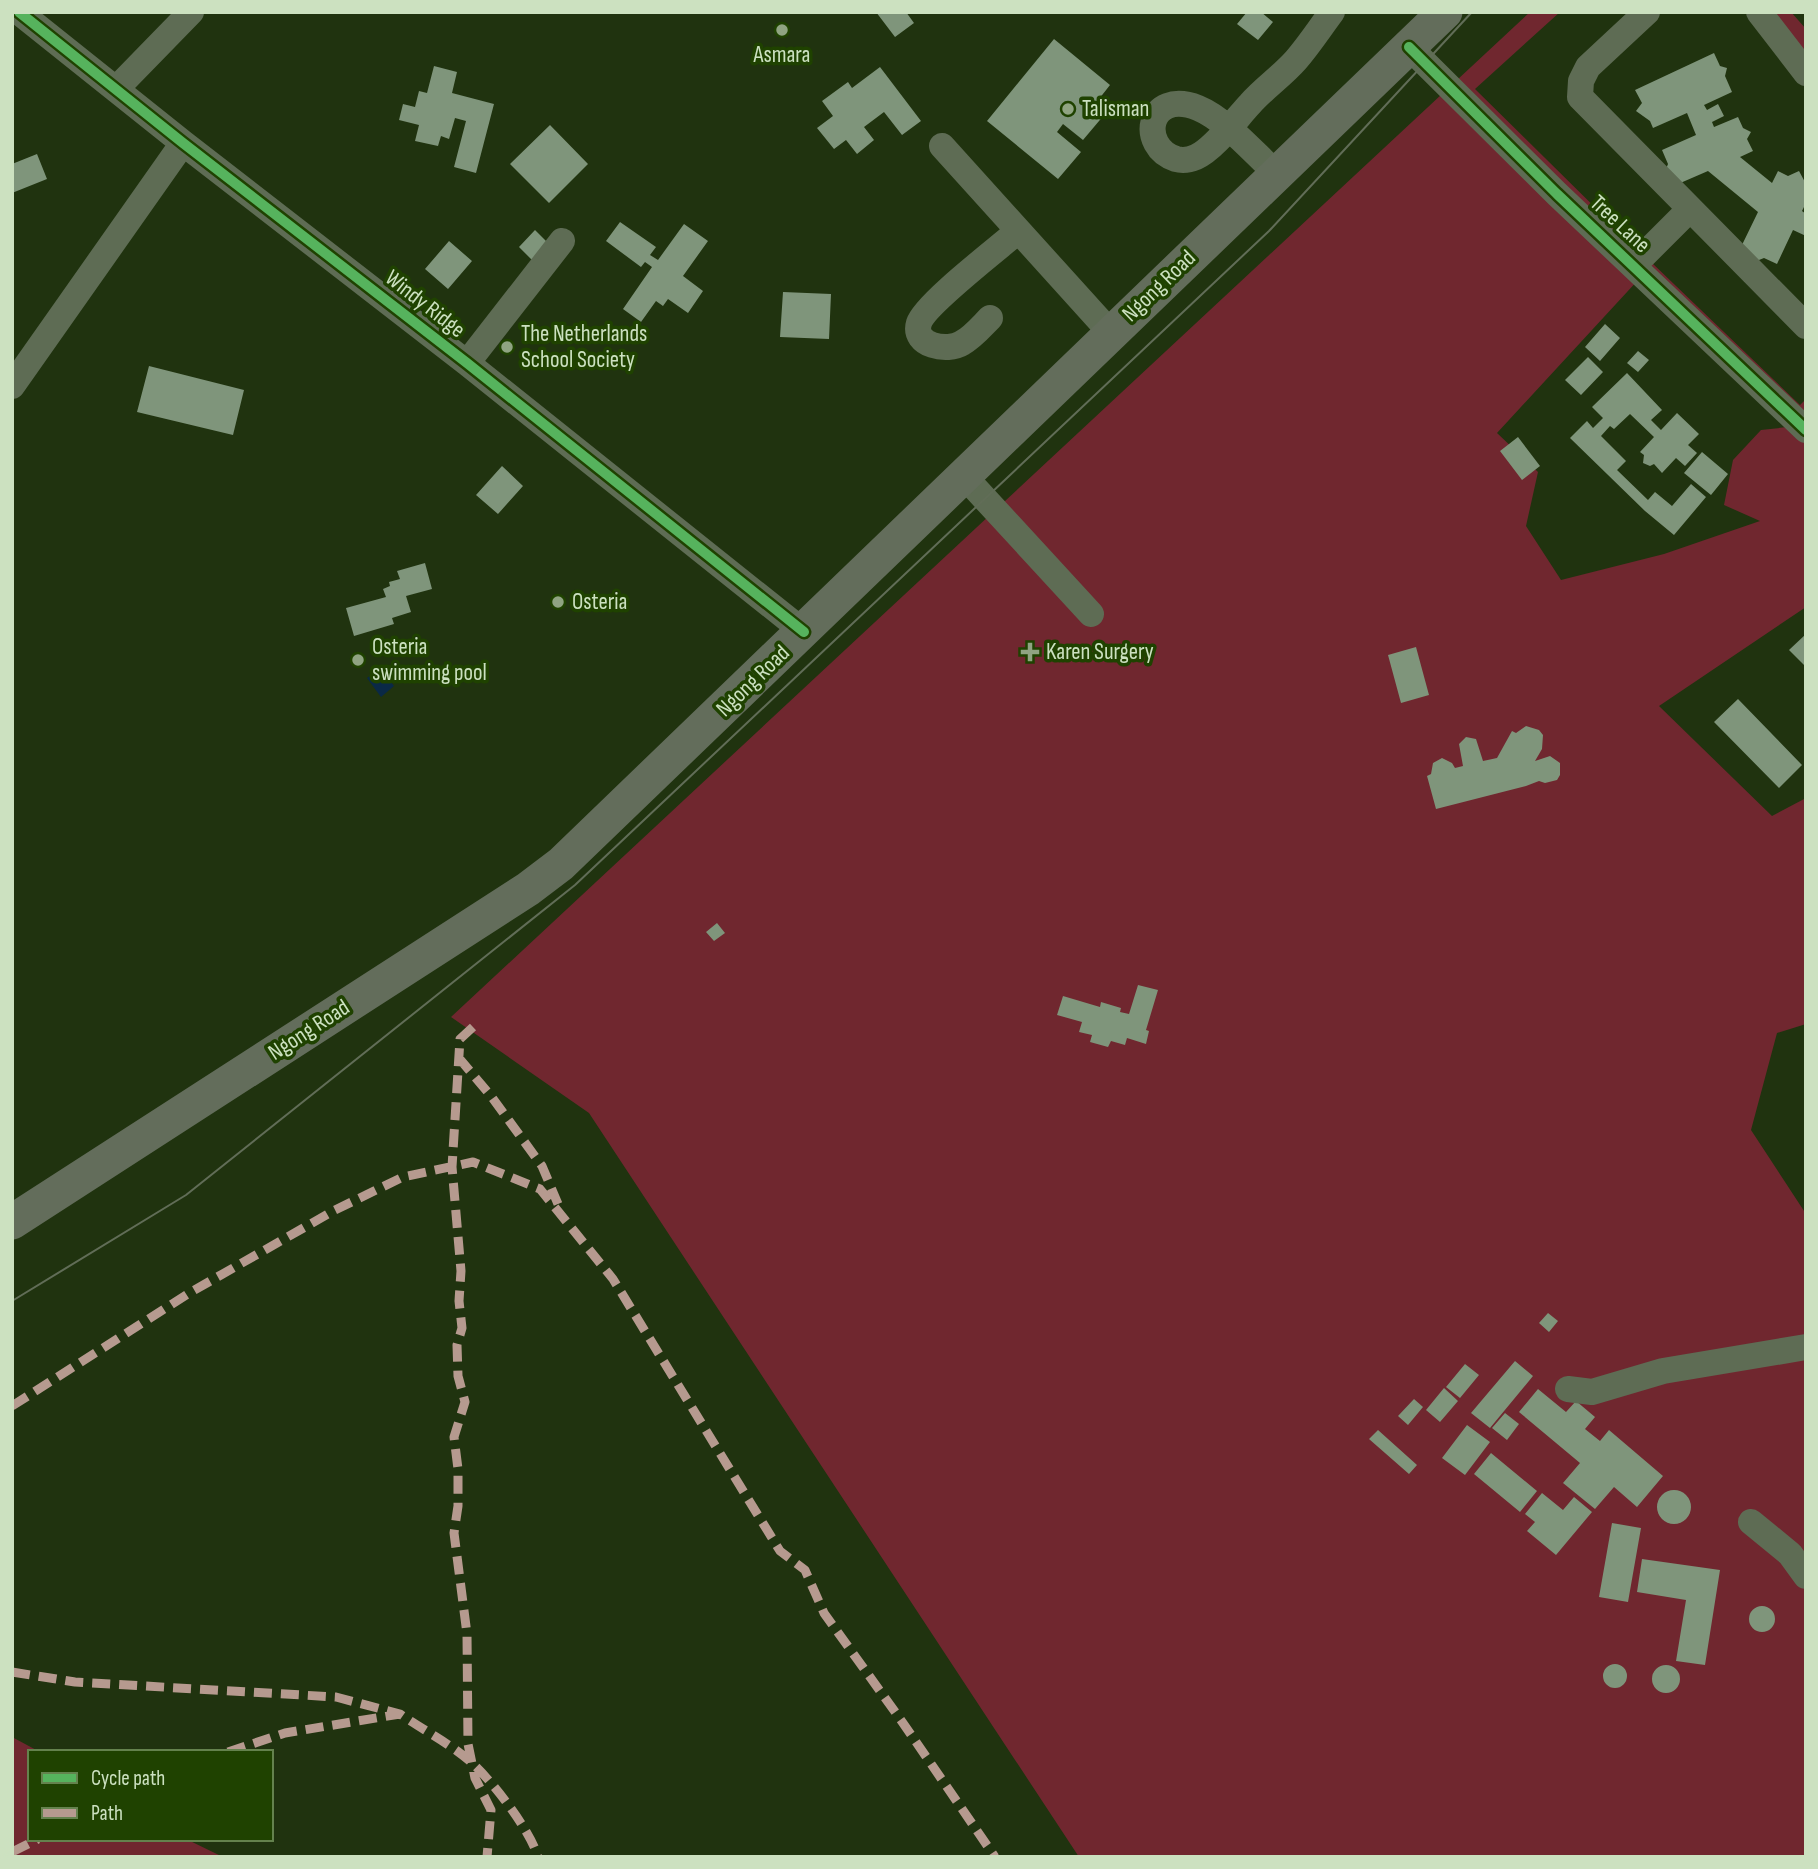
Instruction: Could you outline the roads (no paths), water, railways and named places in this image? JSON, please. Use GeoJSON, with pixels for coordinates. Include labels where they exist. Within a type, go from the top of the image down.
{"type":"FeatureCollection","features":[{"type":"Feature","properties":{"kind":"main road","name":"Ngong Road"},"geometry":{"type":"LineString","coordinates":[[12,1222],[528,889],[561,864],[1445,12]]}},
{"type":"Feature","properties":{"kind":"street","name":"Windy Ridge"},"geometry":{"type":"LineString","coordinates":[[19,12],[467,363],[804,632]]}},
{"type":"Feature","properties":{"kind":"street"},"geometry":{"type":"LineString","coordinates":[[116,89],[191,12]]}},
{"type":"Feature","properties":{"kind":"street"},"geometry":{"type":"LineString","coordinates":[[1276,173],[1227,129],[1256,97],[1296,61],[1332,12]]}},
{"type":"Feature","properties":{"kind":"street"},"geometry":{"type":"LineString","coordinates":[[1647,12],[1588,67],[1581,81],[1580,97],[1806,326]]}},
{"type":"Feature","properties":{"kind":"street"},"geometry":{"type":"LineString","coordinates":[[1759,12],[1806,74]]}},
{"type":"Feature","properties":{"kind":"street","name":"Tree Lane"},"geometry":{"type":"LineString","coordinates":[[1409,47],[1557,194],[1806,430]]}},
{"type":"Feature","properties":{"kind":"street"},"geometry":{"type":"LineString","coordinates":[[12,386],[183,143]]}},
{"type":"Feature","properties":{"kind":"street"},"geometry":{"type":"LineString","coordinates":[[942,146],[1111,333]]}},
{"type":"Feature","properties":{"kind":"street"},"geometry":{"type":"LineString","coordinates":[[1634,265],[1690,209]]}},
{"type":"Feature","properties":{"kind":"street"},"geometry":{"type":"LineString","coordinates":[[990,318],[959,345],[934,347],[923,340],[918,331],[919,322],[953,286],[1018,231]]}},
{"type":"Feature","properties":{"kind":"street"},"geometry":{"type":"LineString","coordinates":[[467,363],[562,241]]}},
{"type":"Feature","properties":{"kind":"street"},"geometry":{"type":"LineString","coordinates":[[964,476],[1091,614]]}},
{"type":"Feature","properties":{"kind":"street"},"geometry":{"type":"LineString","coordinates":[[1569,1389],[1592,1392],[1663,1371],[1806,1347]]}},
{"type":"Feature","properties":{"kind":"street"},"geometry":{"type":"LineString","coordinates":[[1751,1522],[1790,1554],[1806,1576]]}},
{"type":"Feature","properties":{"kind":"water"},"geometry":{"type":"Polygon","coordinates":[[[380,668],[394,686],[381,697],[367,678],[380,668]]]}},
{"type":"Feature","properties":{"kind":"tram line"},"geometry":{"type":"LineString","coordinates":[[12,1301],[186,1195],[575,885],[1269,231],[1472,12]]}},
{"type":"Feature","properties":{"kind":"place","name":"Asmara"},"geometry":{"type":"Point","coordinates":[782,30]}},
{"type":"Feature","properties":{"kind":"place","name":"Talisman"},"geometry":{"type":"Point","coordinates":[1068,109]}},
{"type":"Feature","properties":{"kind":"place","name":"The Netherlands School Society"},"geometry":{"type":"Point","coordinates":[507,347]}},
{"type":"Feature","properties":{"kind":"place","name":"Osteria"},"geometry":{"type":"Point","coordinates":[558,602]}},
{"type":"Feature","properties":{"kind":"place","name":"Karen Surgery"},"geometry":{"type":"Point","coordinates":[1030,652]}},
{"type":"Feature","properties":{"kind":"place","name":"Osteria swimming pool"},"geometry":{"type":"Point","coordinates":[358,660]}}]}
